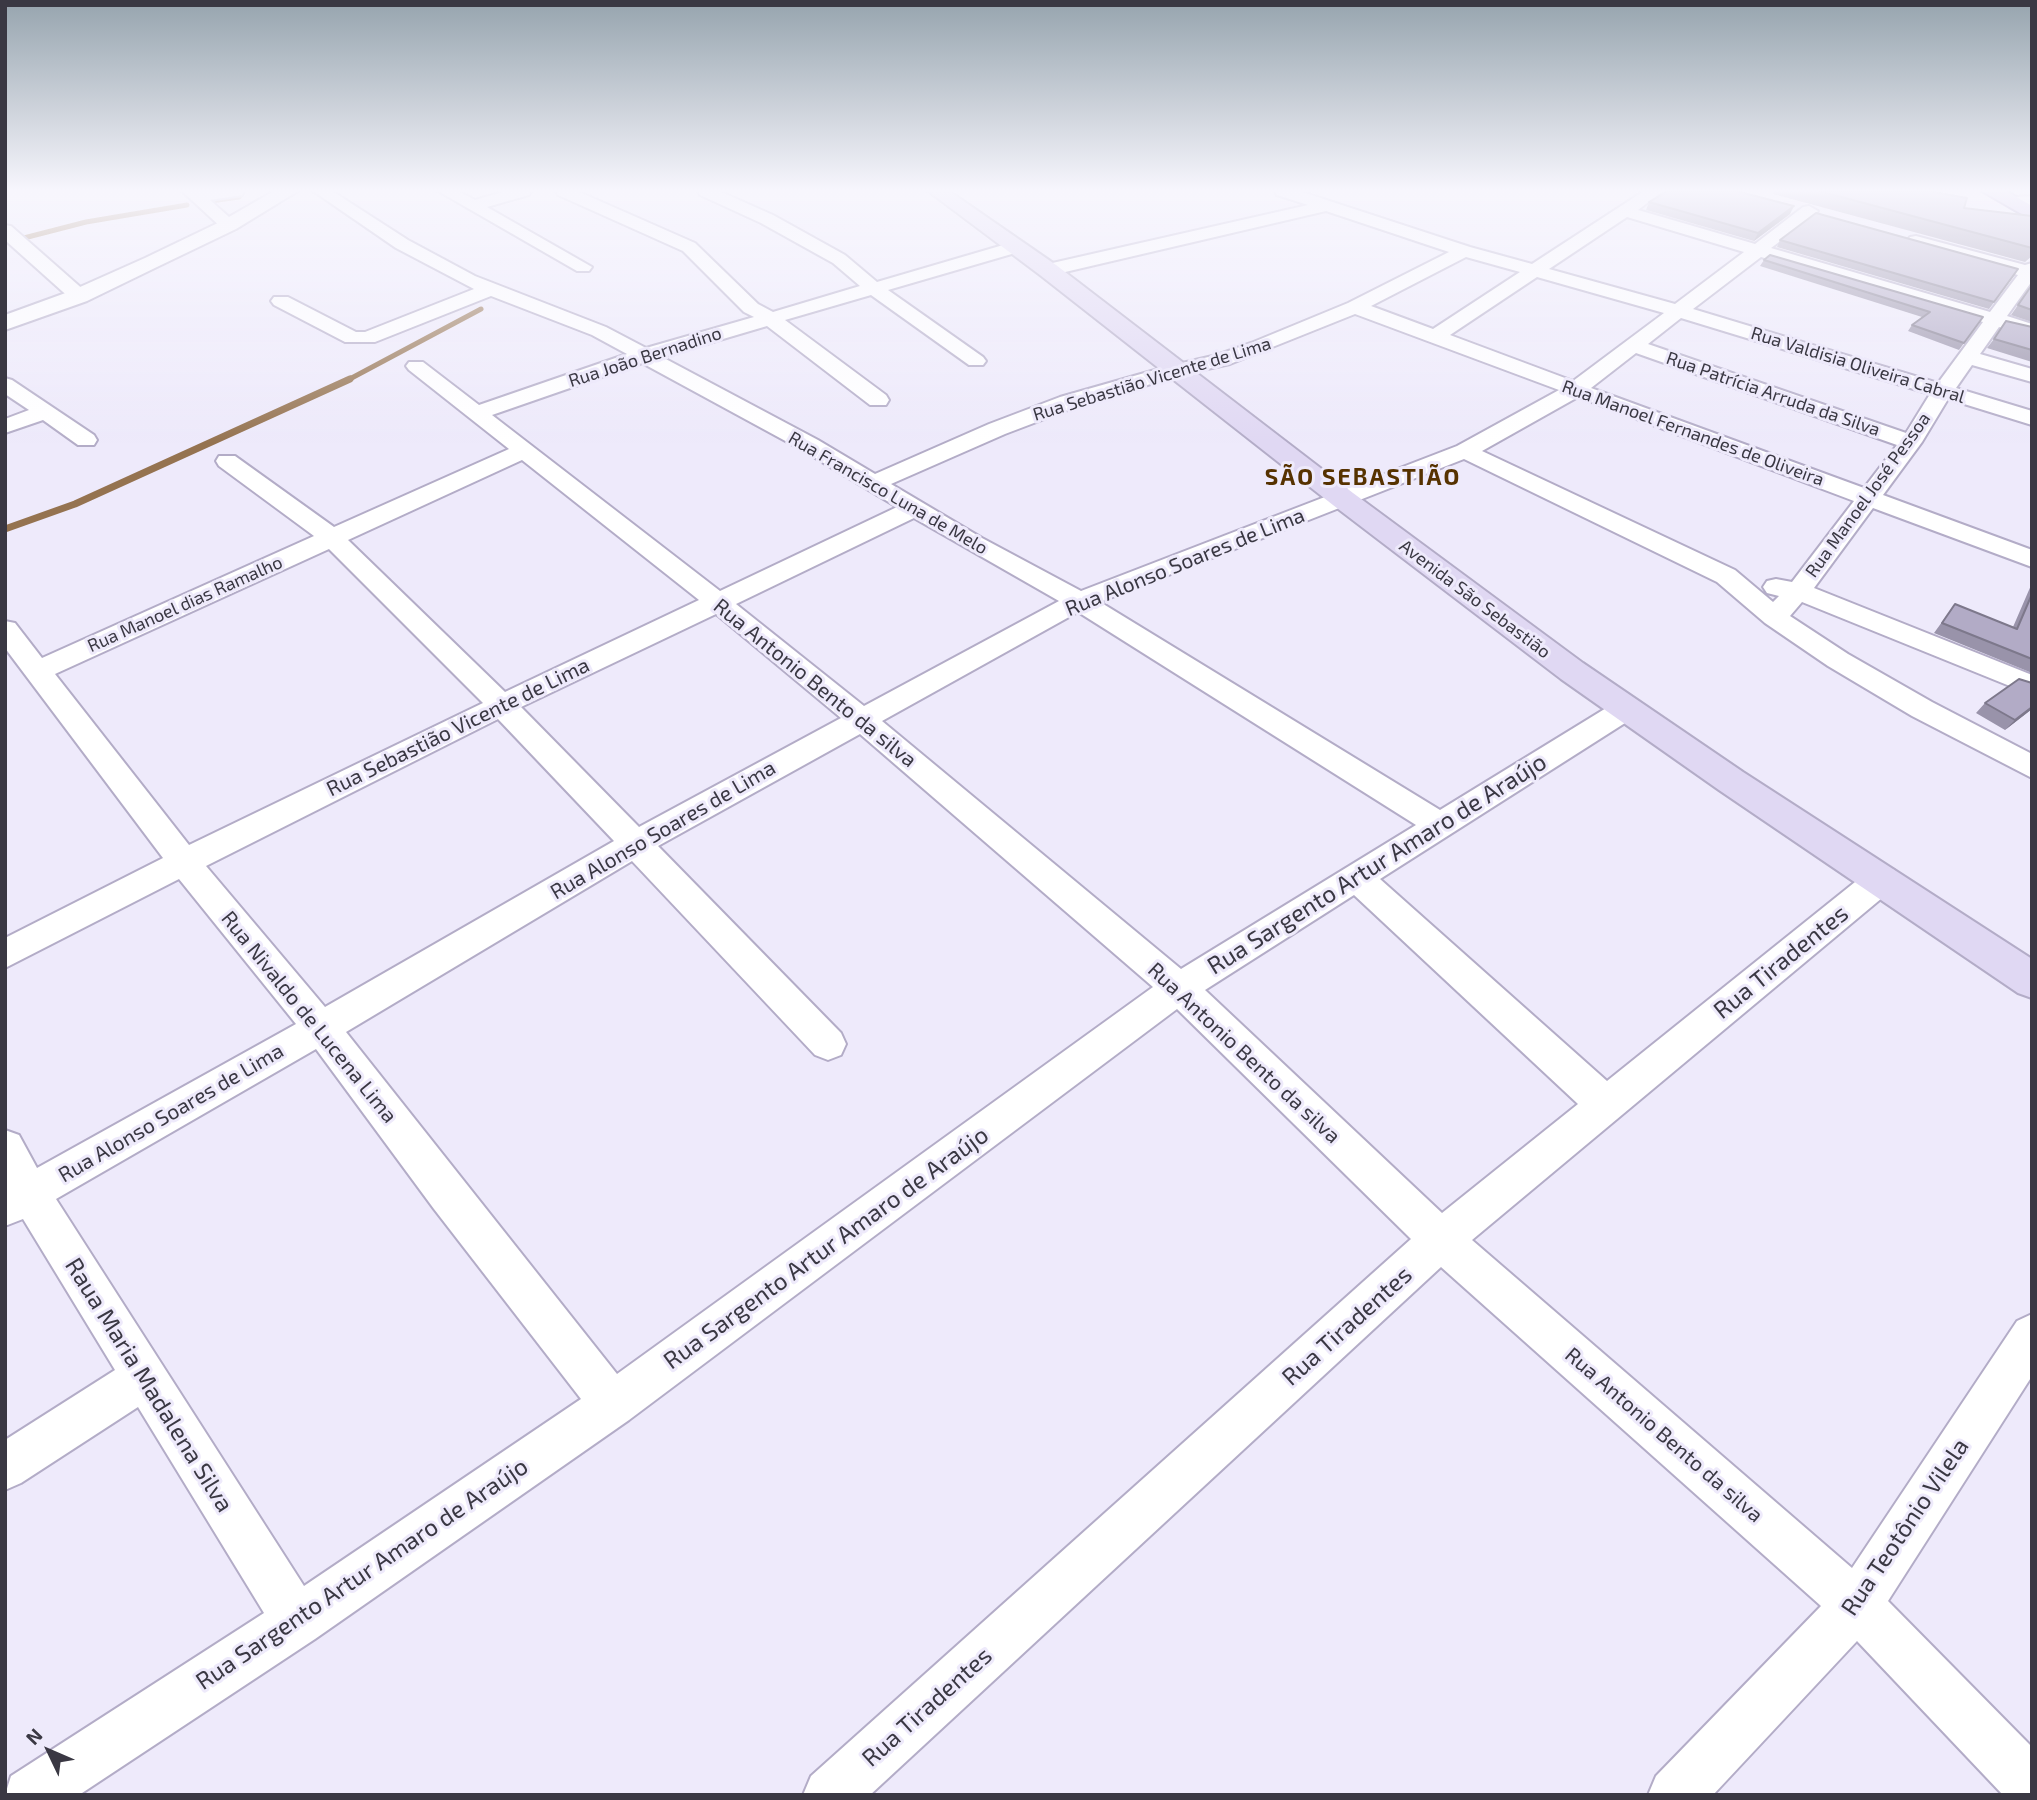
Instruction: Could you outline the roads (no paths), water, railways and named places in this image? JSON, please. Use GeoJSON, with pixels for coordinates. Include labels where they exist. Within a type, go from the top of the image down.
{"type":"FeatureCollection","features":[{"type":"Feature","properties":{"kind":"main road","name":"Avenida São Sebastião"},"geometry":{"type":"LineString","coordinates":[[1053,275],[1343,499],[1626,709],[2032,980]]}},
{"type":"Feature","properties":{"kind":"street"},"geometry":{"type":"LineString","coordinates":[[55,275],[79,296]]}},
{"type":"Feature","properties":{"kind":"street"},"geometry":{"type":"LineString","coordinates":[[5,323],[79,296],[123,275]]}},
{"type":"Feature","properties":{"kind":"street","name":"Rua Francisco Luna de Melo"},"geometry":{"type":"LineString","coordinates":[[460,275],[488,290],[598,331],[874,483],[1079,601],[1440,825]]}},
{"type":"Feature","properties":{"kind":"street"},"geometry":{"type":"LineString","coordinates":[[717,275],[751,308],[770,318],[878,400]]}},
{"type":"Feature","properties":{"kind":"street"},"geometry":{"type":"LineString","coordinates":[[858,275],[976,361]]}},
{"type":"Feature","properties":{"kind":"street","name":"Rua João Bernadino"},"geometry":{"type":"LineString","coordinates":[[477,413],[645,355],[918,275]]}},
{"type":"Feature","properties":{"kind":"street","name":"Rua Sebastião Vicente de Lima"},"geometry":{"type":"LineString","coordinates":[[874,483],[997,429],[1056,407],[1176,370],[1234,356],[1355,307],[1417,275]]}},
{"type":"Feature","properties":{"kind":"street"},"geometry":{"type":"LineString","coordinates":[[1434,337],[1530,275]]}},
{"type":"Feature","properties":{"kind":"street","name":"Rua Valdisia Oliveira Cabral"},"geometry":{"type":"LineString","coordinates":[[1550,275],[1679,311],[2032,418]]}},
{"type":"Feature","properties":{"kind":"street","name":"Rua Alonso Soares de Lima"},"geometry":{"type":"LineString","coordinates":[[18,1200],[321,1028],[637,843],[1079,601],[1465,451],[1575,390],[1724,275]]}},
{"type":"Feature","properties":{"kind":"street"},"geometry":{"type":"LineString","coordinates":[[1849,275],[2032,330]]}},
{"type":"Feature","properties":{"kind":"street","name":"Rua Manoel José Pessoa"},"geometry":{"type":"LineString","coordinates":[[1774,617],[1798,591],[1911,442],[1966,356],[2026,275]]}},
{"type":"Feature","properties":{"kind":"street"},"geometry":{"type":"LineString","coordinates":[[281,301],[352,338],[368,338],[488,290]]}},
{"type":"Feature","properties":{"kind":"street","name":"Rua Manoel Fernandes de Oliveira"},"geometry":{"type":"LineString","coordinates":[[1355,307],[2032,559]]}},
{"type":"Feature","properties":{"kind":"street","name":"Rua Patrícia Arruda da Silva"},"geometry":{"type":"LineString","coordinates":[[1634,346],[1911,442]]}},
{"type":"Feature","properties":{"kind":"street"},"geometry":{"type":"LineString","coordinates":[[1966,356],[2032,376]]}},
{"type":"Feature","properties":{"kind":"street","name":"Rua Antonio Bento da silva"},"geometry":{"type":"LineString","coordinates":[[416,366],[718,602],[1179,988],[1441,1240],[1857,1605],[2032,1786]]}},
{"type":"Feature","properties":{"kind":"street"},"geometry":{"type":"LineString","coordinates":[[5,384],[86,440]]}},
{"type":"Feature","properties":{"kind":"street"},"geometry":{"type":"LineString","coordinates":[[5,426],[45,412]]}},
{"type":"Feature","properties":{"kind":"street","name":"Rua Manoel dias Ramalho"},"geometry":{"type":"LineString","coordinates":[[39,670],[524,451]]}},
{"type":"Feature","properties":{"kind":"street"},"geometry":{"type":"LineString","coordinates":[[1465,451],[1726,576],[1798,591],[2032,686]]}},
{"type":"Feature","properties":{"kind":"street"},"geometry":{"type":"LineString","coordinates":[[228,461],[331,537],[502,705],[828,1044]]}},
{"type":"Feature","properties":{"kind":"street","name":"Rua Sebastião Vicente de Lima"},"geometry":{"type":"LineString","coordinates":[[5,954],[502,705],[915,508]]}},
{"type":"Feature","properties":{"kind":"street"},"geometry":{"type":"LineString","coordinates":[[1726,576],[1774,617],[1838,660],[1922,709],[2032,767]]}},
{"type":"Feature","properties":{"kind":"street","name":"Rua Nivaldo de Lucena Lima"},"geometry":{"type":"LineString","coordinates":[[5,629],[184,862],[321,1028],[439,1184],[613,1404]]}},
{"type":"Feature","properties":{"kind":"street","name":"Rua Sargento Artur Amaro de Araújo"},"geometry":{"type":"LineString","coordinates":[[30,1795],[296,1621],[613,1404],[1179,988],[1626,709]]}},
{"type":"Feature","properties":{"kind":"street"},"geometry":{"type":"LineString","coordinates":[[1356,877],[1606,1105]]}},
{"type":"Feature","properties":{"kind":"street","name":"Rua Tiradentes"},"geometry":{"type":"LineString","coordinates":[[831,1795],[1441,1240],[1882,880]]}},
{"type":"Feature","properties":{"kind":"street","name":"Raua Maria Madalena Silva"},"geometry":{"type":"LineString","coordinates":[[5,1148],[18,1200],[144,1377],[296,1621]]}},
{"type":"Feature","properties":{"kind":"street","name":"Rua Teotônio Vilela"},"geometry":{"type":"LineString","coordinates":[[1675,1795],[1857,1605],[2032,1336]]}},
{"type":"Feature","properties":{"kind":"street"},"geometry":{"type":"LineString","coordinates":[[5,1467],[144,1377]]}},
{"type":"Feature","properties":{"kind":"waterway"},"geometry":{"type":"LineString","coordinates":[[348,380],[481,309]]}},
{"type":"Feature","properties":{"kind":"waterway"},"geometry":{"type":"LineString","coordinates":[[5,529],[75,504],[348,380]]}},
{"type":"Feature","properties":{"kind":"district","name":"SÃO SEBASTIÃO"},"geometry":{"type":"Point","coordinates":[1363,477]}}]}
